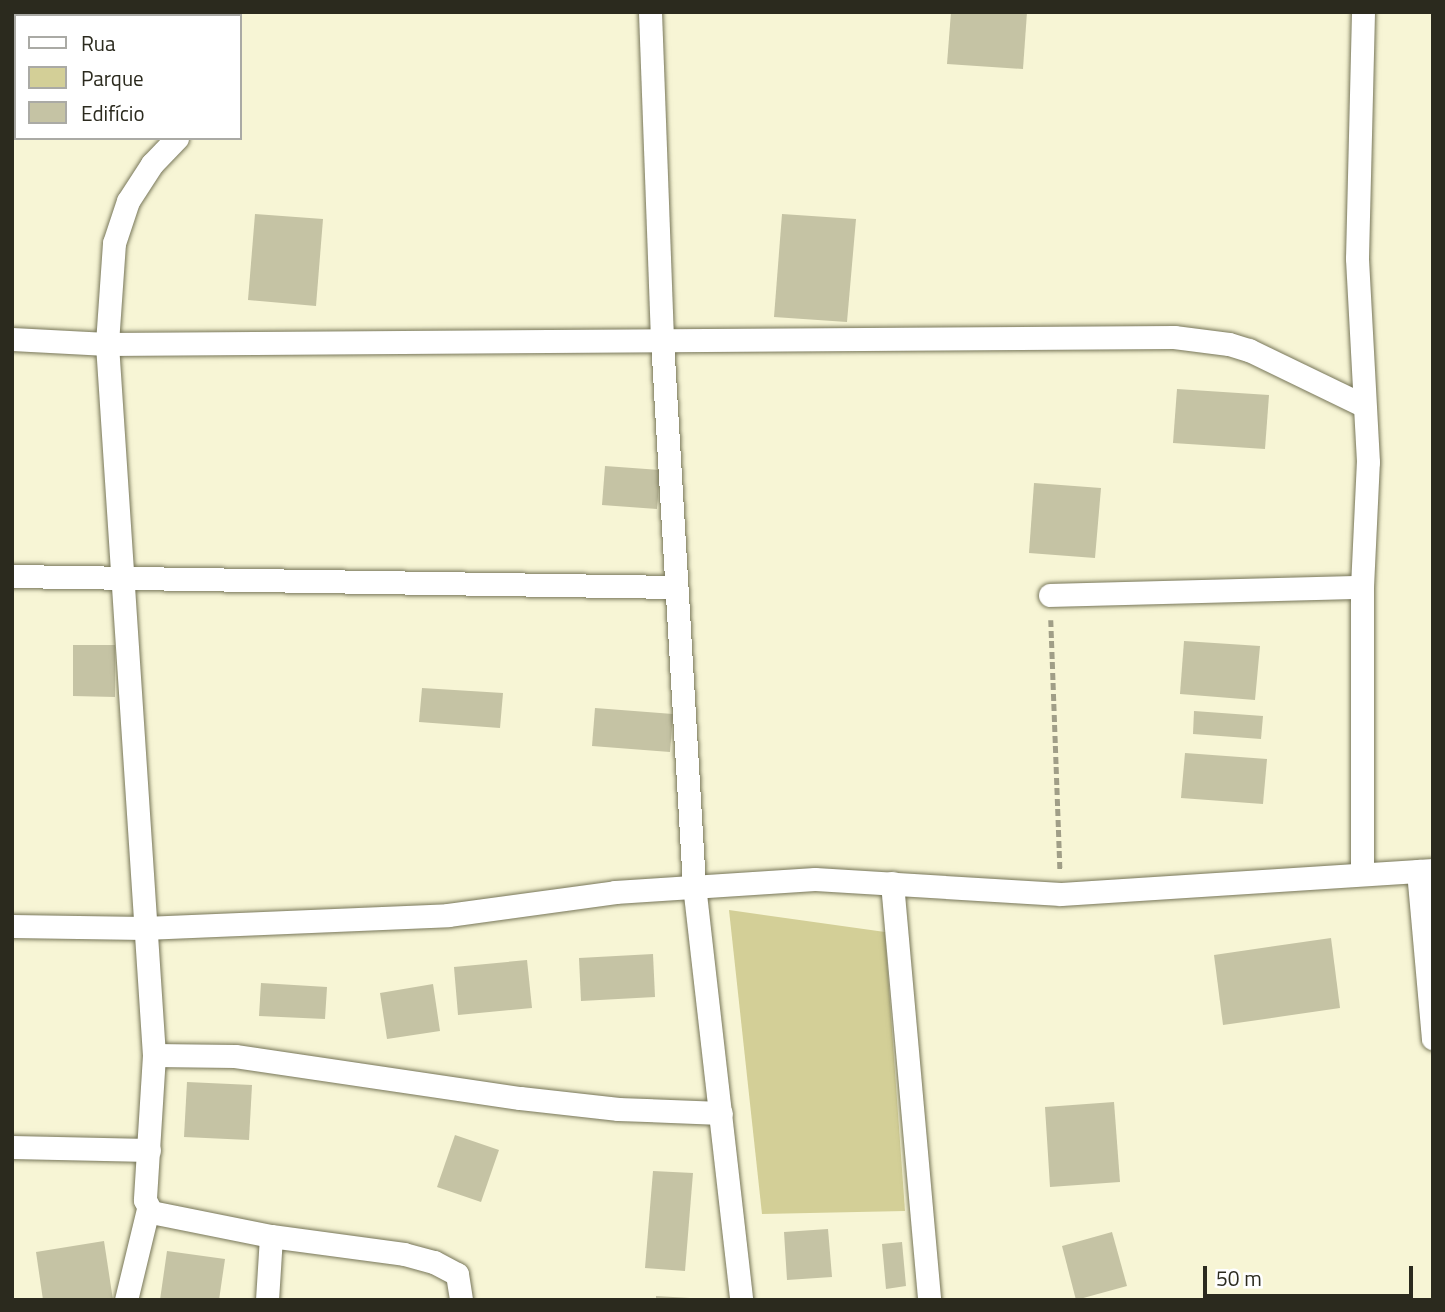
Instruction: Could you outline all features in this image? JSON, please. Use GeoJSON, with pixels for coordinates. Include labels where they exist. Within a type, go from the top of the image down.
{"type":"FeatureCollection","features":[{"type":"Feature","properties":{"kind":"street"},"geometry":{"type":"LineString","coordinates":[[650,12],[662,340],[694,885],[741,1300]]}},
{"type":"Feature","properties":{"kind":"street"},"geometry":{"type":"LineString","coordinates":[[1362,874],[1362,587],[1368,462],[1357,258],[1363,12]]}},
{"type":"Feature","properties":{"kind":"street"},"geometry":{"type":"LineString","coordinates":[[126,1300],[148,1209],[144,1190],[154,1055],[144,928],[141,822],[107,344],[114,243],[128,201],[152,164],[175,140]]}},
{"type":"Feature","properties":{"kind":"street"},"geometry":{"type":"LineString","coordinates":[[12,339],[107,344],[1194,339],[1248,349],[1363,405]]}},
{"type":"Feature","properties":{"kind":"street"},"geometry":{"type":"LineString","coordinates":[[12,576],[677,587]]}},
{"type":"Feature","properties":{"kind":"street"},"geometry":{"type":"LineString","coordinates":[[1050,595],[1362,587]]}},
{"type":"Feature","properties":{"kind":"street"},"geometry":{"type":"LineString","coordinates":[[12,926],[144,928],[448,915],[615,892],[815,879],[1060,894],[1425,870],[1433,1038]]}},
{"type":"Feature","properties":{"kind":"street"},"geometry":{"type":"LineString","coordinates":[[892,883],[929,1300]]}},
{"type":"Feature","properties":{"kind":"street"},"geometry":{"type":"LineString","coordinates":[[154,1055],[235,1056],[520,1098],[618,1109],[721,1113]]}},
{"type":"Feature","properties":{"kind":"street"},"geometry":{"type":"LineString","coordinates":[[12,1147],[149,1150]]}},
{"type":"Feature","properties":{"kind":"street"},"geometry":{"type":"LineString","coordinates":[[148,1209],[151,1212],[271,1236],[404,1254],[434,1262],[457,1274],[461,1300]]}},
{"type":"Feature","properties":{"kind":"street"},"geometry":{"type":"LineString","coordinates":[[267,1300],[271,1236]]}},
{"type":"Feature","properties":{"kind":"path"},"geometry":{"type":"LineString","coordinates":[[1050,595],[1060,894]]}},
{"type":"Feature","properties":{"kind":"green space"},"geometry":{"type":"Polygon","coordinates":[[[729,910],[885,932],[905,1211],[762,1214],[729,910]]]}},
{"type":"Feature","properties":{"kind":"building"},"geometry":{"type":"Polygon","coordinates":[[[951,12],[1027,12],[1023,69],[947,64],[951,12]]]}},
{"type":"Feature","properties":{"kind":"building"},"geometry":{"type":"Polygon","coordinates":[[[255,214],[323,219],[316,306],[248,300],[255,214]]]}},
{"type":"Feature","properties":{"kind":"building"},"geometry":{"type":"Polygon","coordinates":[[[782,214],[856,219],[847,322],[774,317],[782,214]]]}},
{"type":"Feature","properties":{"kind":"building"},"geometry":{"type":"Polygon","coordinates":[[[1177,389],[1269,395],[1265,449],[1173,443],[1177,389]]]}},
{"type":"Feature","properties":{"kind":"building"},"geometry":{"type":"Polygon","coordinates":[[[605,466],[660,470],[657,509],[602,505],[605,466]]]}},
{"type":"Feature","properties":{"kind":"building"},"geometry":{"type":"Polygon","coordinates":[[[1034,483],[1101,488],[1095,558],[1029,553],[1034,483]]]}},
{"type":"Feature","properties":{"kind":"building"},"geometry":{"type":"Polygon","coordinates":[[[1184,641],[1260,646],[1255,700],[1180,694],[1184,641]]]}},
{"type":"Feature","properties":{"kind":"building"},"geometry":{"type":"Polygon","coordinates":[[[73,645],[115,645],[115,697],[73,696],[73,645]]]}},
{"type":"Feature","properties":{"kind":"building"},"geometry":{"type":"Polygon","coordinates":[[[422,688],[503,693],[500,728],[419,722],[422,688]]]}},
{"type":"Feature","properties":{"kind":"building"},"geometry":{"type":"Polygon","coordinates":[[[595,708],[673,714],[670,752],[592,746],[595,708]]]}},
{"type":"Feature","properties":{"kind":"building"},"geometry":{"type":"Polygon","coordinates":[[[1194,711],[1263,716],[1261,739],[1193,734],[1194,711]]]}},
{"type":"Feature","properties":{"kind":"building"},"geometry":{"type":"Polygon","coordinates":[[[1185,753],[1267,759],[1263,804],[1181,798],[1185,753]]]}},
{"type":"Feature","properties":{"kind":"building"},"geometry":{"type":"Polygon","coordinates":[[[1331,938],[1340,1008],[1223,1025],[1214,955],[1331,938]]]}},
{"type":"Feature","properties":{"kind":"building"},"geometry":{"type":"Polygon","coordinates":[[[653,954],[655,997],[581,1001],[579,958],[653,954]]]}},
{"type":"Feature","properties":{"kind":"building"},"geometry":{"type":"Polygon","coordinates":[[[527,960],[532,1008],[458,1015],[454,967],[527,960]]]}},
{"type":"Feature","properties":{"kind":"building"},"geometry":{"type":"Polygon","coordinates":[[[261,983],[327,987],[325,1019],[259,1016],[261,983]]]}},
{"type":"Feature","properties":{"kind":"building"},"geometry":{"type":"Polygon","coordinates":[[[433,984],[440,1031],[387,1039],[380,993],[433,984]]]}},
{"type":"Feature","properties":{"kind":"building"},"geometry":{"type":"Polygon","coordinates":[[[187,1082],[252,1085],[249,1140],[184,1137],[187,1082]]]}},
{"type":"Feature","properties":{"kind":"building"},"geometry":{"type":"Polygon","coordinates":[[[1114,1102],[1120,1182],[1050,1187],[1045,1107],[1114,1102]]]}},
{"type":"Feature","properties":{"kind":"building"},"geometry":{"type":"Polygon","coordinates":[[[455,1135],[499,1150],[481,1202],[437,1187],[455,1135]]]}},
{"type":"Feature","properties":{"kind":"building"},"geometry":{"type":"Polygon","coordinates":[[[653,1171],[693,1173],[685,1271],[645,1268],[653,1171]]]}},
{"type":"Feature","properties":{"kind":"building"},"geometry":{"type":"Polygon","coordinates":[[[828,1229],[832,1277],[787,1280],[784,1232],[828,1229]]]}},
{"type":"Feature","properties":{"kind":"building"},"geometry":{"type":"Polygon","coordinates":[[[1112,1232],[1127,1286],[1076,1300],[1062,1246],[1112,1232]]]}},
{"type":"Feature","properties":{"kind":"building"},"geometry":{"type":"Polygon","coordinates":[[[104,1241],[113,1300],[43,1300],[36,1252],[104,1241]]]}},
{"type":"Feature","properties":{"kind":"building"},"geometry":{"type":"Polygon","coordinates":[[[902,1242],[906,1286],[886,1289],[882,1244],[902,1242]]]}},
{"type":"Feature","properties":{"kind":"building"},"geometry":{"type":"Polygon","coordinates":[[[167,1251],[225,1259],[219,1300],[160,1300],[167,1251]]]}},
{"type":"Feature","properties":{"kind":"building"},"geometry":{"type":"Polygon","coordinates":[[[656,1296],[690,1298],[690,1300],[656,1300],[656,1296]]]}}]}
